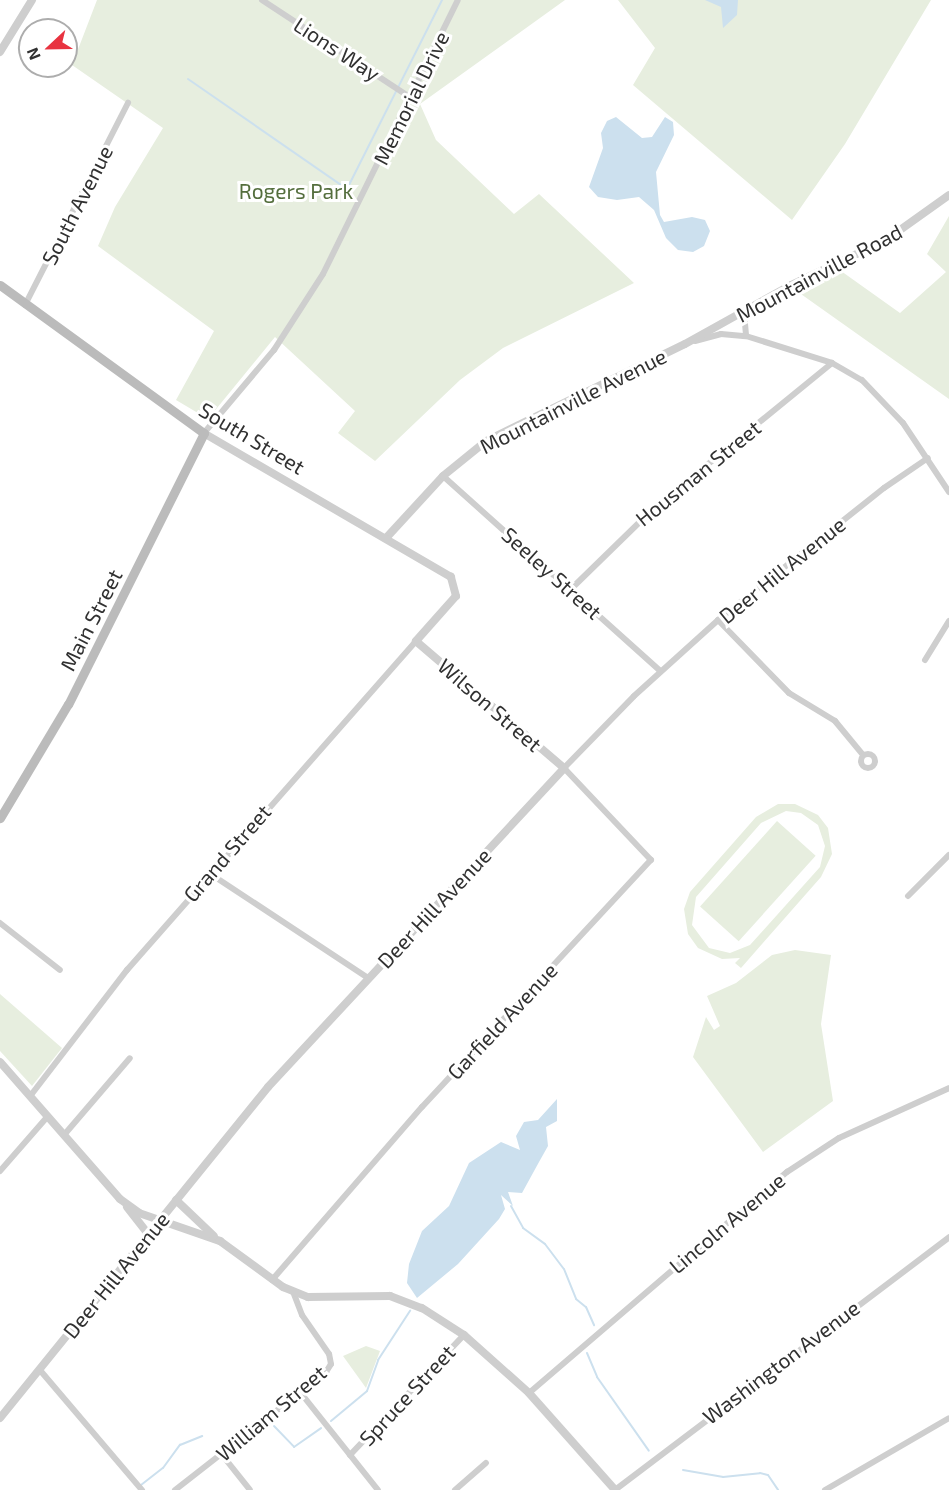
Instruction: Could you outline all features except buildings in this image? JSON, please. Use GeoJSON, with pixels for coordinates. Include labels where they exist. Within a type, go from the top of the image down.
{"type":"FeatureCollection","features":[{"type":"Feature","properties":{"kind":"main road","name":"South Street"},"geometry":{"type":"LineString","coordinates":[[1,288],[204,433]]}},
{"type":"Feature","properties":{"kind":"main road","name":"Main Street"},"geometry":{"type":"LineString","coordinates":[[0,818],[71,698],[204,433]]}},
{"type":"Feature","properties":{"kind":"street"},"geometry":{"type":"LineString","coordinates":[[0,52],[32,0]]}},
{"type":"Feature","properties":{"kind":"street","name":"Lions Way"},"geometry":{"type":"LineString","coordinates":[[262,0],[411,98]]}},
{"type":"Feature","properties":{"kind":"street","name":"Memorial Drive"},"geometry":{"type":"LineString","coordinates":[[204,433],[299,314],[339,244],[458,0]]}},
{"type":"Feature","properties":{"kind":"street","name":"South Avenue"},"geometry":{"type":"LineString","coordinates":[[25,306],[128,103]]}},
{"type":"Feature","properties":{"kind":"street","name":"Mountainville Road"},"geometry":{"type":"LineString","coordinates":[[685,344],[886,240],[949,195]]}},
{"type":"Feature","properties":{"kind":"street"},"geometry":{"type":"LineString","coordinates":[[744,312],[746,336]]}},
{"type":"Feature","properties":{"kind":"street"},"geometry":{"type":"LineString","coordinates":[[685,344],[722,334],[746,336],[832,363],[867,384],[884,400],[928,458],[949,491]]}},
{"type":"Feature","properties":{"kind":"street","name":"Mountainville Avenue"},"geometry":{"type":"LineString","coordinates":[[387,537],[443,476],[504,430],[685,344]]}},
{"type":"Feature","properties":{"kind":"street","name":"Housman Street"},"geometry":{"type":"LineString","coordinates":[[570,590],[652,509],[832,363]]}},
{"type":"Feature","properties":{"kind":"street","name":"South Street"},"geometry":{"type":"LineString","coordinates":[[204,433],[441,568],[456,585],[456,596],[436,621]]}},
{"type":"Feature","properties":{"kind":"street","name":"Deer Hill Avenue"},"geometry":{"type":"LineString","coordinates":[[0,1418],[268,1087],[564,768],[660,671],[718,620],[884,488],[928,458]]}},
{"type":"Feature","properties":{"kind":"street","name":"Seeley Street"},"geometry":{"type":"LineString","coordinates":[[443,476],[660,671]]}},
{"type":"Feature","properties":{"kind":"street"},"geometry":{"type":"LineString","coordinates":[[718,620],[789,693],[835,721],[863,755]]}},
{"type":"Feature","properties":{"kind":"street","name":"Grand Street"},"geometry":{"type":"LineString","coordinates":[[31,1095],[127,970],[209,873],[436,621]]}},
{"type":"Feature","properties":{"kind":"street"},"geometry":{"type":"LineString","coordinates":[[924,660],[949,621]]}},
{"type":"Feature","properties":{"kind":"street","name":"Wilson Street"},"geometry":{"type":"LineString","coordinates":[[416,641],[564,768]]}},
{"type":"Feature","properties":{"kind":"street","name":"Garfield Avenue"},"geometry":{"type":"LineString","coordinates":[[272,1280],[422,1107],[651,860],[564,768]]}},
{"type":"Feature","properties":{"kind":"street"},"geometry":{"type":"LineString","coordinates":[[908,896],[949,855]]}},
{"type":"Feature","properties":{"kind":"street"},"geometry":{"type":"LineString","coordinates":[[209,873],[368,978]]}},
{"type":"Feature","properties":{"kind":"street"},"geometry":{"type":"LineString","coordinates":[[0,923],[60,970]]}},
{"type":"Feature","properties":{"kind":"street"},"geometry":{"type":"LineString","coordinates":[[64,1135],[130,1058]]}},
{"type":"Feature","properties":{"kind":"street"},"geometry":{"type":"LineString","coordinates":[[0,1062],[31,1095],[148,1234]]}},
{"type":"Feature","properties":{"kind":"street","name":"Lincoln Avenue"},"geometry":{"type":"LineString","coordinates":[[529,1393],[788,1172],[839,1138],[949,1088]]}},
{"type":"Feature","properties":{"kind":"street"},"geometry":{"type":"LineString","coordinates":[[0,1171],[48,1116]]}},
{"type":"Feature","properties":{"kind":"street"},"geometry":{"type":"LineString","coordinates":[[120,1199],[140,1213],[220,1241]]}},
{"type":"Feature","properties":{"kind":"street"},"geometry":{"type":"LineString","coordinates":[[176,1200],[220,1241],[272,1280],[293,1292],[323,1299],[390,1296],[422,1308],[464,1335],[529,1393],[615,1490]]}},
{"type":"Feature","properties":{"kind":"street","name":"Washington Avenue"},"geometry":{"type":"LineString","coordinates":[[615,1490],[949,1237]]}},
{"type":"Feature","properties":{"kind":"street","name":"William Street"},"geometry":{"type":"LineString","coordinates":[[176,1490],[300,1392],[331,1364],[293,1292]]}},
{"type":"Feature","properties":{"kind":"street","name":"Spruce Street"},"geometry":{"type":"LineString","coordinates":[[350,1455],[464,1335]]}},
{"type":"Feature","properties":{"kind":"street"},"geometry":{"type":"LineString","coordinates":[[39,1369],[142,1490]]}},
{"type":"Feature","properties":{"kind":"street"},"geometry":{"type":"LineString","coordinates":[[300,1392],[378,1490]]}},
{"type":"Feature","properties":{"kind":"street"},"geometry":{"type":"LineString","coordinates":[[825,1490],[949,1418]]}},
{"type":"Feature","properties":{"kind":"street"},"geometry":{"type":"LineString","coordinates":[[222,1455],[250,1490]]}},
{"type":"Feature","properties":{"kind":"street"},"geometry":{"type":"LineString","coordinates":[[455,1490],[486,1463]]}},
{"type":"Feature","properties":{"kind":"green space","name":"Rogers Park"},"geometry":{"type":"Polygon","coordinates":[[[97,0],[565,0],[420,104],[436,140],[514,214],[539,194],[634,283],[503,348],[460,380],[375,461],[338,433],[355,411],[275,337],[208,419],[176,400],[214,331],[98,246],[115,207],[163,128],[78,69],[78,49],[97,0]]]}},
{"type":"Feature","properties":{"kind":"green space"},"geometry":{"type":"Polygon","coordinates":[[[618,0],[931,0],[845,144],[792,220],[633,85],[655,48],[618,0]]]}},
{"type":"Feature","properties":{"kind":"green space"},"geometry":{"type":"Polygon","coordinates":[[[949,216],[949,399],[791,287],[834,266],[900,313],[946,272],[927,254],[949,216]]]}},
{"type":"Feature","properties":{"kind":"green space"},"geometry":{"type":"Polygon","coordinates":[[[778,804],[795,804],[818,815],[828,828],[832,854],[821,877],[741,968],[735,963],[740,958],[722,959],[698,948],[688,934],[684,909],[690,892],[756,817],[778,804]],[[786,811],[761,823],[696,897],[692,925],[709,948],[730,953],[750,945],[820,867],[825,846],[818,825],[801,813],[786,811]]]}},
{"type":"Feature","properties":{"kind":"green space"},"geometry":{"type":"Polygon","coordinates":[[[777,821],[816,856],[739,941],[700,906],[777,821]]]}},
{"type":"Feature","properties":{"kind":"green space"},"geometry":{"type":"Polygon","coordinates":[[[795,950],[831,955],[821,1024],[833,1101],[763,1152],[693,1057],[706,1017],[714,1030],[720,1026],[707,996],[736,983],[772,955],[795,950]]]}},
{"type":"Feature","properties":{"kind":"green space"},"geometry":{"type":"Polygon","coordinates":[[[0,994],[62,1048],[32,1086],[0,1051],[0,994]]]}},
{"type":"Feature","properties":{"kind":"green space"},"geometry":{"type":"Polygon","coordinates":[[[366,1346],[380,1351],[366,1388],[343,1356],[366,1346]]]}},
{"type":"Feature","properties":{"kind":"water"},"geometry":{"type":"Polygon","coordinates":[[[705,0],[738,0],[737,15],[723,28],[721,7],[705,0]]]}},
{"type":"Feature","properties":{"kind":"water"},"geometry":{"type":"Polygon","coordinates":[[[616,117],[642,138],[652,137],[665,117],[673,122],[674,135],[656,172],[660,215],[664,222],[692,217],[705,220],[710,231],[704,246],[693,252],[678,250],[666,238],[654,210],[639,197],[617,200],[598,197],[589,187],[603,148],[601,133],[607,121],[616,117]]]}},
{"type":"Feature","properties":{"kind":"water"},"geometry":{"type":"Polygon","coordinates":[[[557,1099],[557,1121],[546,1127],[548,1146],[522,1193],[508,1192],[513,1206],[501,1195],[505,1209],[499,1219],[458,1264],[417,1298],[407,1283],[409,1264],[422,1231],[449,1206],[469,1163],[501,1142],[520,1150],[516,1136],[524,1122],[538,1120],[557,1099]]]}},
{"type":"Feature","properties":{"kind":"waterway"},"geometry":{"type":"LineString","coordinates":[[188,79],[347,189],[442,0]]}},
{"type":"Feature","properties":{"kind":"waterway"},"geometry":{"type":"LineString","coordinates":[[511,1206],[523,1228],[545,1244],[564,1269],[576,1299],[586,1307],[594,1325]]}},
{"type":"Feature","properties":{"kind":"waterway"},"geometry":{"type":"LineString","coordinates":[[331,1421],[367,1391],[378,1360],[410,1311]]}},
{"type":"Feature","properties":{"kind":"waterway"},"geometry":{"type":"LineString","coordinates":[[587,1353],[597,1377],[649,1451]]}},
{"type":"Feature","properties":{"kind":"waterway"},"geometry":{"type":"LineString","coordinates":[[274,1426],[294,1447],[321,1428]]}},
{"type":"Feature","properties":{"kind":"waterway"},"geometry":{"type":"LineString","coordinates":[[141,1485],[163,1468],[180,1445],[202,1436]]}},
{"type":"Feature","properties":{"kind":"waterway"},"geometry":{"type":"LineString","coordinates":[[683,1470],[723,1477],[760,1473],[768,1475],[778,1490]]}}]}
